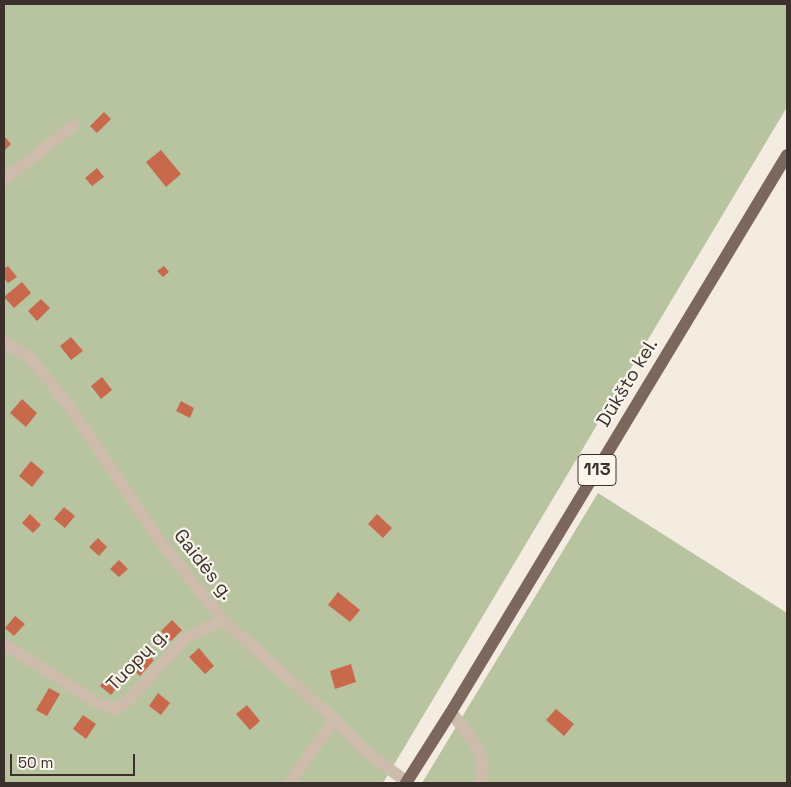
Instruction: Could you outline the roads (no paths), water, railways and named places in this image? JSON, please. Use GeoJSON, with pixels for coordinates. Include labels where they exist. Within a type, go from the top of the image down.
{"type":"FeatureCollection","features":[{"type":"Feature","properties":{"kind":"main road","name":"Dūkšto kel."},"geometry":{"type":"LineString","coordinates":[[406,783],[451,712],[787,155]]}},
{"type":"Feature","properties":{"kind":"street"},"geometry":{"type":"LineString","coordinates":[[4,180],[74,124]]}},
{"type":"Feature","properties":{"kind":"street","name":"Gaidės g."},"geometry":{"type":"LineString","coordinates":[[4,342],[27,356],[47,378],[72,410],[162,544],[224,620],[335,720],[365,751],[406,783]]}},
{"type":"Feature","properties":{"kind":"street","name":"Tuopų g."},"geometry":{"type":"LineString","coordinates":[[4,644],[99,704],[116,709],[129,700],[185,638],[224,620]]}},
{"type":"Feature","properties":{"kind":"street"},"geometry":{"type":"LineString","coordinates":[[451,712],[473,741],[482,759],[481,780],[479,783]]}},
{"type":"Feature","properties":{"kind":"street"},"geometry":{"type":"LineString","coordinates":[[290,783],[335,720]]}}]}
